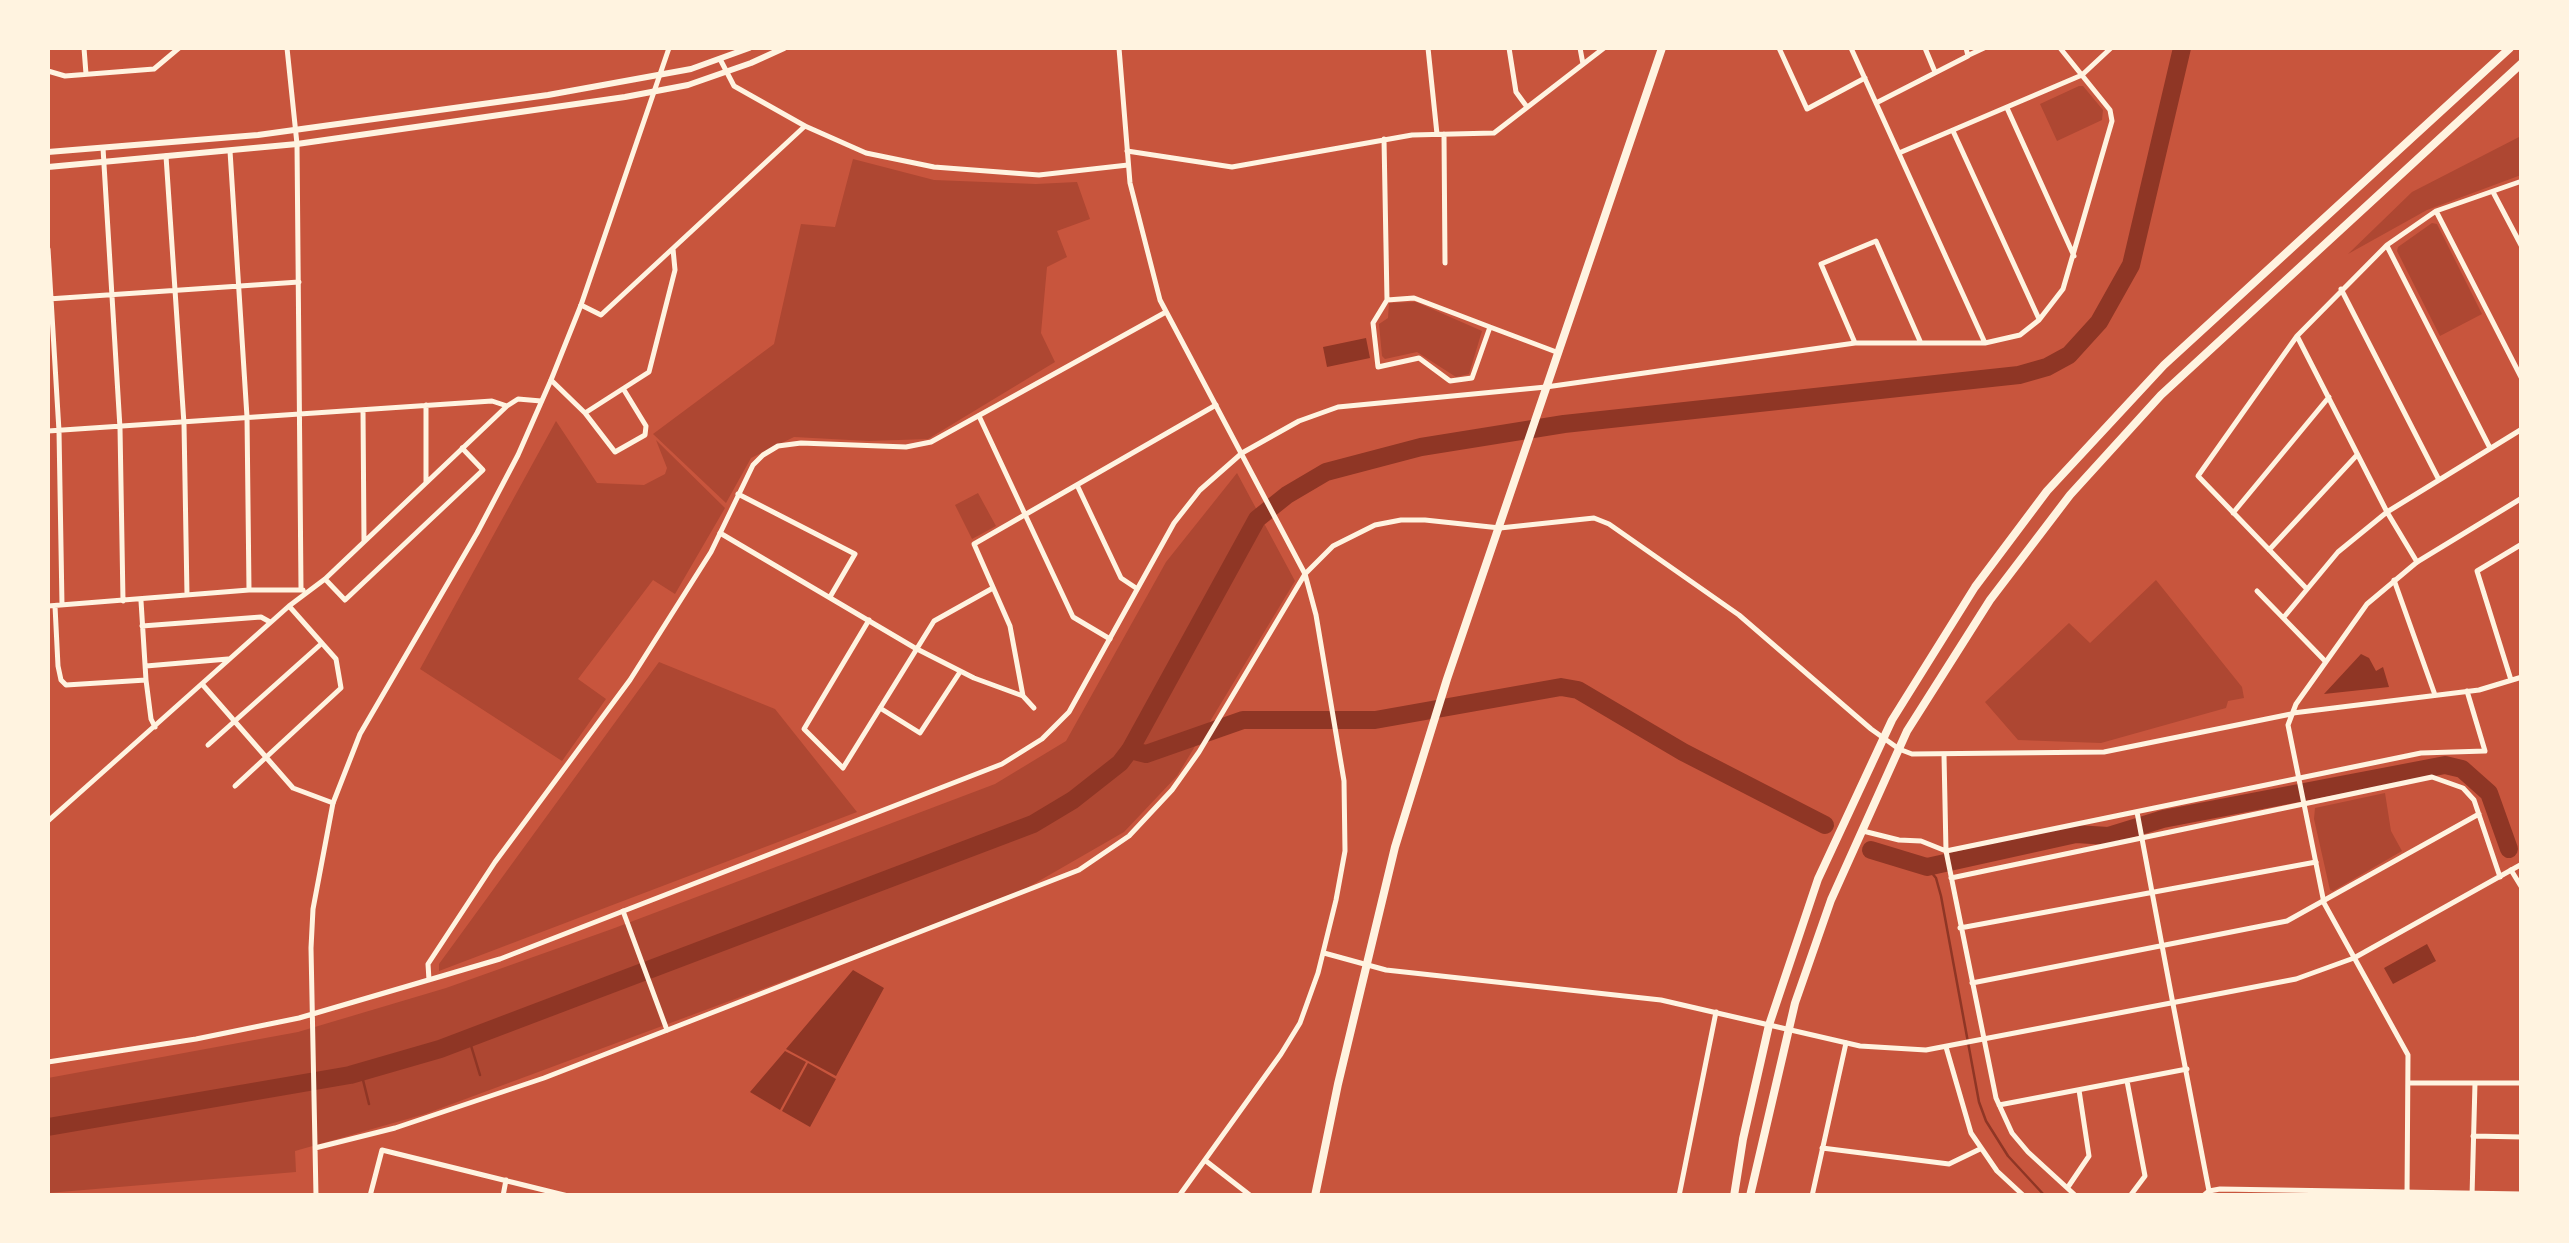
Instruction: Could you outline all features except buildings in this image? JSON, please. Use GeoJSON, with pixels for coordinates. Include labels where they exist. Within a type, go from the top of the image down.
{"type":"FeatureCollection","features":[{"type":"Feature","properties":{"kind":"main road"},"geometry":{"type":"LineString","coordinates":[[48,152],[351,123],[661,76],[749,48]]}},
{"type":"Feature","properties":{"kind":"main road"},"geometry":{"type":"LineString","coordinates":[[48,167],[298,144],[655,92],[727,72],[784,48]]}},
{"type":"Feature","properties":{"kind":"main road"},"geometry":{"type":"LineString","coordinates":[[1316,1196],[1366,964],[1396,847],[1447,679],[1662,48]]}},
{"type":"Feature","properties":{"kind":"main road"},"geometry":{"type":"LineString","coordinates":[[1734,1196],[1769,1025],[1818,879],[1883,738],[1975,587],[2047,491],[2164,365],[2510,48]]}},
{"type":"Feature","properties":{"kind":"main road"},"geometry":{"type":"LineString","coordinates":[[1750,1196],[1788,1030],[1830,900],[1899,749],[1990,600],[2039,534],[2161,395],[2522,63]]}},
{"type":"Feature","properties":{"kind":"main road"},"geometry":{"type":"LineString","coordinates":[[351,123],[353,136]]}},
{"type":"Feature","properties":{"kind":"street"},"geometry":{"type":"LineString","coordinates":[[84,48],[86,74]]}},
{"type":"Feature","properties":{"kind":"street"},"geometry":{"type":"LineString","coordinates":[[48,71],[59,76],[154,69],[178,48]]}},
{"type":"Feature","properties":{"kind":"street"},"geometry":{"type":"LineString","coordinates":[[287,48],[298,144],[303,590]]}},
{"type":"Feature","properties":{"kind":"street"},"geometry":{"type":"LineString","coordinates":[[316,1196],[310,1014],[313,909],[333,803],[360,734],[477,533],[551,380],[581,306],[668,48]]}},
{"type":"Feature","properties":{"kind":"street"},"geometry":{"type":"LineString","coordinates":[[1119,48],[1126,150],[1144,245],[1166,312],[1304,574],[1316,615],[1344,780],[1345,850],[1324,953],[1300,1022],[1282,1054],[1179,1196]]}},
{"type":"Feature","properties":{"kind":"street"},"geometry":{"type":"LineString","coordinates":[[1428,48],[1441,134],[1445,263]]}},
{"type":"Feature","properties":{"kind":"street"},"geometry":{"type":"LineString","coordinates":[[1509,48],[1516,92],[1527,107]]}},
{"type":"Feature","properties":{"kind":"street"},"geometry":{"type":"LineString","coordinates":[[1580,48],[1583,64]]}},
{"type":"Feature","properties":{"kind":"street"},"geometry":{"type":"LineString","coordinates":[[1126,150],[1232,167],[1384,139],[1494,133],[1604,48]]}},
{"type":"Feature","properties":{"kind":"street"},"geometry":{"type":"LineString","coordinates":[[1779,48],[1807,110],[1865,78]]}},
{"type":"Feature","properties":{"kind":"street"},"geometry":{"type":"LineString","coordinates":[[1851,48],[1985,343]]}},
{"type":"Feature","properties":{"kind":"street"},"geometry":{"type":"LineString","coordinates":[[1925,48],[1936,74]]}},
{"type":"Feature","properties":{"kind":"street"},"geometry":{"type":"LineString","coordinates":[[1966,48],[1968,56]]}},
{"type":"Feature","properties":{"kind":"street"},"geometry":{"type":"LineString","coordinates":[[1876,103],[1984,48]]}},
{"type":"Feature","properties":{"kind":"street"},"geometry":{"type":"LineString","coordinates":[[48,1062],[196,1039],[310,1014],[523,952],[623,909],[1022,754],[1068,712],[1186,506],[1242,453],[1299,421],[1338,407],[1546,387],[1855,343],[2012,340],[2039,320],[2063,288],[2112,121],[2110,110],[2060,48]]}},
{"type":"Feature","properties":{"kind":"street"},"geometry":{"type":"LineString","coordinates":[[1899,153],[2082,75],[2110,48]]}},
{"type":"Feature","properties":{"kind":"street"},"geometry":{"type":"LineString","coordinates":[[720,59],[734,86],[866,154],[934,167],[1039,175],[1128,165]]}},
{"type":"Feature","properties":{"kind":"street"},"geometry":{"type":"LineString","coordinates":[[2006,108],[2074,257]]}},
{"type":"Feature","properties":{"kind":"street"},"geometry":{"type":"LineString","coordinates":[[581,306],[601,316],[806,126]]}},
{"type":"Feature","properties":{"kind":"street"},"geometry":{"type":"LineString","coordinates":[[1953,131],[2039,320]]}},
{"type":"Feature","properties":{"kind":"street"},"geometry":{"type":"LineString","coordinates":[[1384,139],[1387,300],[1373,323],[1378,367],[1419,358],[1450,381],[1472,378],[1490,327]]}},
{"type":"Feature","properties":{"kind":"street"},"geometry":{"type":"LineString","coordinates":[[102,148],[120,428],[122,600]]}},
{"type":"Feature","properties":{"kind":"street"},"geometry":{"type":"LineString","coordinates":[[230,151],[248,417],[249,590]]}},
{"type":"Feature","properties":{"kind":"street"},"geometry":{"type":"LineString","coordinates":[[166,156],[184,424],[187,595]]}},
{"type":"Feature","properties":{"kind":"street"},"geometry":{"type":"LineString","coordinates":[[2306,588],[2198,476],[2297,336],[2386,245],[2436,211],[2522,181]]}},
{"type":"Feature","properties":{"kind":"street"},"geometry":{"type":"LineString","coordinates":[[2493,191],[2522,247]]}},
{"type":"Feature","properties":{"kind":"street"},"geometry":{"type":"LineString","coordinates":[[2436,211],[2522,379]]}},
{"type":"Feature","properties":{"kind":"street"},"geometry":{"type":"LineString","coordinates":[[1855,343],[1821,264],[1876,240],[1920,341]]}},
{"type":"Feature","properties":{"kind":"street"},"geometry":{"type":"LineString","coordinates":[[2386,245],[2490,448]]}},
{"type":"Feature","properties":{"kind":"street"},"geometry":{"type":"LineString","coordinates":[[48,249],[59,430],[55,606],[61,680],[66,686],[146,680]]}},
{"type":"Feature","properties":{"kind":"street"},"geometry":{"type":"LineString","coordinates":[[585,412],[649,372],[675,270],[673,249]]}},
{"type":"Feature","properties":{"kind":"street"},"geometry":{"type":"LineString","coordinates":[[50,299],[299,282]]}},
{"type":"Feature","properties":{"kind":"street"},"geometry":{"type":"LineString","coordinates":[[2342,288],[2439,480]]}},
{"type":"Feature","properties":{"kind":"street"},"geometry":{"type":"LineString","coordinates":[[1387,300],[1414,298],[1559,353]]}},
{"type":"Feature","properties":{"kind":"street"},"geometry":{"type":"LineString","coordinates":[[429,980],[428,964],[495,862],[610,710],[720,534],[762,455],[778,446],[801,442],[917,446],[944,436],[1166,312]]}},
{"type":"Feature","properties":{"kind":"street"},"geometry":{"type":"LineString","coordinates":[[2297,336],[2387,512],[2418,562]]}},
{"type":"Feature","properties":{"kind":"street"},"geometry":{"type":"LineString","coordinates":[[551,380],[585,412],[615,452],[644,435],[646,426],[624,390]]}},
{"type":"Feature","properties":{"kind":"street"},"geometry":{"type":"LineString","coordinates":[[2233,513],[2328,398]]}},
{"type":"Feature","properties":{"kind":"street"},"geometry":{"type":"LineString","coordinates":[[48,821],[303,590],[325,579],[506,406],[518,399],[541,401]]}},
{"type":"Feature","properties":{"kind":"street"},"geometry":{"type":"LineString","coordinates":[[48,431],[492,401],[506,406]]}},
{"type":"Feature","properties":{"kind":"street"},"geometry":{"type":"LineString","coordinates":[[1023,696],[1010,626],[974,544],[1216,404]]}},
{"type":"Feature","properties":{"kind":"street"},"geometry":{"type":"LineString","coordinates":[[426,405],[426,482]]}},
{"type":"Feature","properties":{"kind":"street"},"geometry":{"type":"LineString","coordinates":[[363,410],[364,540]]}},
{"type":"Feature","properties":{"kind":"street"},"geometry":{"type":"LineString","coordinates":[[979,416],[1072,618],[1110,638]]}},
{"type":"Feature","properties":{"kind":"street"},"geometry":{"type":"LineString","coordinates":[[2284,617],[2338,552],[2387,512],[2522,428]]}},
{"type":"Feature","properties":{"kind":"street"},"geometry":{"type":"LineString","coordinates":[[325,579],[345,600],[483,470],[462,448]]}},
{"type":"Feature","properties":{"kind":"street"},"geometry":{"type":"LineString","coordinates":[[2269,550],[2358,454]]}},
{"type":"Feature","properties":{"kind":"street"},"geometry":{"type":"LineString","coordinates":[[1077,485],[1121,578],[1136,588]]}},
{"type":"Feature","properties":{"kind":"street"},"geometry":{"type":"LineString","coordinates":[[738,494],[855,554],[830,597]]}},
{"type":"Feature","properties":{"kind":"street"},"geometry":{"type":"LineString","coordinates":[[2407,1194],[2408,1055],[2324,903],[2288,725],[2325,661],[2358,616],[2394,579],[2522,498]]}},
{"type":"Feature","properties":{"kind":"street"},"geometry":{"type":"LineString","coordinates":[[315,1148],[463,1106],[1079,870],[1148,818],[1199,752],[1304,574],[1333,546],[1375,525],[1426,520],[1500,528],[1594,518],[1739,615],[1883,738],[1912,754],[2104,752],[2291,714],[2467,691],[2522,676]]}},
{"type":"Feature","properties":{"kind":"street"},"geometry":{"type":"LineString","coordinates":[[720,534],[915,648],[960,672],[1023,696],[1034,708]]}},
{"type":"Feature","properties":{"kind":"street"},"geometry":{"type":"LineString","coordinates":[[2511,680],[2477,570],[2522,544]]}},
{"type":"Feature","properties":{"kind":"street"},"geometry":{"type":"LineString","coordinates":[[2394,579],[2435,695]]}},
{"type":"Feature","properties":{"kind":"street"},"geometry":{"type":"LineString","coordinates":[[869,620],[804,729],[843,768],[934,621],[994,588]]}},
{"type":"Feature","properties":{"kind":"street"},"geometry":{"type":"LineString","coordinates":[[55,606],[249,590],[303,590]]}},
{"type":"Feature","properties":{"kind":"street"},"geometry":{"type":"LineString","coordinates":[[2258,591],[2325,661]]}},
{"type":"Feature","properties":{"kind":"street"},"geometry":{"type":"LineString","coordinates":[[141,600],[146,680],[155,726]]}},
{"type":"Feature","properties":{"kind":"street"},"geometry":{"type":"LineString","coordinates":[[235,786],[341,688],[336,659],[289,606]]}},
{"type":"Feature","properties":{"kind":"street"},"geometry":{"type":"LineString","coordinates":[[142,626],[261,617],[270,622]]}},
{"type":"Feature","properties":{"kind":"street"},"geometry":{"type":"LineString","coordinates":[[208,745],[322,643]]}},
{"type":"Feature","properties":{"kind":"street"},"geometry":{"type":"LineString","coordinates":[[146,666],[230,659]]}},
{"type":"Feature","properties":{"kind":"street"},"geometry":{"type":"LineString","coordinates":[[48,667],[58,666]]}},
{"type":"Feature","properties":{"kind":"street"},"geometry":{"type":"LineString","coordinates":[[880,708],[920,733],[960,672]]}},
{"type":"Feature","properties":{"kind":"street"},"geometry":{"type":"LineString","coordinates":[[202,684],[293,788],[333,803]]}},
{"type":"Feature","properties":{"kind":"street"},"geometry":{"type":"LineString","coordinates":[[1860,830],[1921,841],[1946,854],[2421,752],[2485,751],[2467,691]]}},
{"type":"Feature","properties":{"kind":"street"},"geometry":{"type":"LineString","coordinates":[[1944,754],[1946,854],[1998,1105],[2012,1133],[2028,1152],[2076,1196]]}},
{"type":"Feature","properties":{"kind":"street"},"geometry":{"type":"LineString","coordinates":[[1951,878],[2432,776],[2464,788],[2474,800],[2500,876]]}},
{"type":"Feature","properties":{"kind":"street"},"geometry":{"type":"LineString","coordinates":[[1972,983],[2287,921],[2479,814]]}},
{"type":"Feature","properties":{"kind":"street"},"geometry":{"type":"LineString","coordinates":[[2137,815],[2206,1193],[2522,1194]]}},
{"type":"Feature","properties":{"kind":"street"},"geometry":{"type":"LineString","coordinates":[[1960,928],[2316,862]]}},
{"type":"Feature","properties":{"kind":"street"},"geometry":{"type":"LineString","coordinates":[[1324,953],[1440,977],[1661,1000],[1879,1049],[1946,1047],[2282,982],[2354,958],[2522,864]]}},
{"type":"Feature","properties":{"kind":"street"},"geometry":{"type":"LineString","coordinates":[[2512,870],[2522,888]]}},
{"type":"Feature","properties":{"kind":"street"},"geometry":{"type":"LineString","coordinates":[[623,909],[667,1030]]}},
{"type":"Feature","properties":{"kind":"street"},"geometry":{"type":"LineString","coordinates":[[1680,1196],[1716,1011]]}},
{"type":"Feature","properties":{"kind":"street"},"geometry":{"type":"LineString","coordinates":[[1812,1196],[1846,1043]]}},
{"type":"Feature","properties":{"kind":"street"},"geometry":{"type":"LineString","coordinates":[[1946,1047],[1964,1116],[1980,1149],[2024,1196]]}},
{"type":"Feature","properties":{"kind":"street"},"geometry":{"type":"LineString","coordinates":[[1998,1105],[2186,1069]]}},
{"type":"Feature","properties":{"kind":"street"},"geometry":{"type":"LineString","coordinates":[[2126,1081],[2144,1176],[2130,1196]]}},
{"type":"Feature","properties":{"kind":"street"},"geometry":{"type":"LineString","coordinates":[[2410,1082],[2522,1083]]}},
{"type":"Feature","properties":{"kind":"street"},"geometry":{"type":"LineString","coordinates":[[2472,1194],[2475,1083]]}},
{"type":"Feature","properties":{"kind":"street"},"geometry":{"type":"LineString","coordinates":[[2068,1188],[2088,1156],[2079,1090]]}},
{"type":"Feature","properties":{"kind":"street"},"geometry":{"type":"LineString","coordinates":[[2473,1136],[2522,1136]]}},
{"type":"Feature","properties":{"kind":"street"},"geometry":{"type":"LineString","coordinates":[[1822,1148],[1950,1164],[1980,1149]]}},
{"type":"Feature","properties":{"kind":"street"},"geometry":{"type":"LineString","coordinates":[[370,1196],[382,1150],[568,1196]]}},
{"type":"Feature","properties":{"kind":"street"},"geometry":{"type":"LineString","coordinates":[[1206,1160],[1251,1196]]}},
{"type":"Feature","properties":{"kind":"street"},"geometry":{"type":"LineString","coordinates":[[502,1196],[506,1180]]}},
{"type":"Feature","properties":{"kind":"shaded area"},"geometry":{"type":"Polygon","coordinates":[[[2079,86],[2103,110],[2102,120],[2057,141],[2040,104],[2079,86]]]}},
{"type":"Feature","properties":{"kind":"shaded area"},"geometry":{"type":"Polygon","coordinates":[[[2521,136],[2521,175],[2427,210],[2348,254],[2412,192],[2521,136]]]}},
{"type":"Feature","properties":{"kind":"shaded area"},"geometry":{"type":"Polygon","coordinates":[[[853,159],[934,180],[1077,182],[1090,219],[1057,231],[1067,257],[1047,267],[1041,333],[1055,362],[928,439],[794,437],[751,458],[726,503],[653,434],[774,344],[801,224],[835,227],[853,159]]]}},
{"type":"Feature","properties":{"kind":"shaded area"},"geometry":{"type":"Polygon","coordinates":[[[2432,223],[2437,224],[2482,314],[2440,336],[2397,251],[2432,223]]]}},
{"type":"Feature","properties":{"kind":"shaded area"},"geometry":{"type":"Polygon","coordinates":[[[1416,302],[1482,331],[1469,374],[1456,377],[1417,352],[1385,359],[1382,356],[1379,324],[1388,318],[1389,303],[1416,302]]]}},
{"type":"Feature","properties":{"kind":"shaded area"},"geometry":{"type":"Polygon","coordinates":[[[1366,338],[1370,358],[1327,367],[1323,347],[1366,338]]]}},
{"type":"Feature","properties":{"kind":"shaded area"},"geometry":{"type":"Polygon","coordinates":[[[556,421],[597,483],[644,485],[665,474],[667,468],[656,440],[725,508],[675,594],[653,580],[578,679],[606,699],[562,761],[420,669],[556,421]]]}},
{"type":"Feature","properties":{"kind":"shaded area"},"geometry":{"type":"Polygon","coordinates":[[[1237,473],[1295,581],[1177,776],[1124,832],[1025,889],[859,953],[425,1114],[295,1151],[296,1172],[48,1193],[48,1078],[298,1032],[446,988],[995,784],[1066,741],[1166,562],[1237,473]]]}},
{"type":"Feature","properties":{"kind":"shaded area"},"geometry":{"type":"Polygon","coordinates":[[[978,493],[996,526],[972,539],[955,505],[978,493]]]}},
{"type":"Feature","properties":{"kind":"shaded area"},"geometry":{"type":"Polygon","coordinates":[[[2156,580],[2242,687],[2244,698],[2228,701],[2226,708],[2101,743],[2018,740],[1985,702],[2069,623],[2090,643],[2156,580]]]}},
{"type":"Feature","properties":{"kind":"shaded area"},"geometry":{"type":"Polygon","coordinates":[[[2361,654],[2369,658],[2376,671],[2383,667],[2389,687],[2324,694],[2361,654]]]}},
{"type":"Feature","properties":{"kind":"shaded area"},"geometry":{"type":"Polygon","coordinates":[[[659,662],[775,709],[857,812],[439,971],[439,964],[659,662]]]}},
{"type":"Feature","properties":{"kind":"shaded area"},"geometry":{"type":"Polygon","coordinates":[[[2385,793],[2391,831],[2402,851],[2330,890],[2315,808],[2385,793]]]}},
{"type":"Feature","properties":{"kind":"shaded area"},"geometry":{"type":"Polygon","coordinates":[[[2427,944],[2436,961],[2393,984],[2384,968],[2427,944]]]}},
{"type":"Feature","properties":{"kind":"shaded area"},"geometry":{"type":"Polygon","coordinates":[[[853,970],[884,988],[836,1076],[786,1049],[853,970]]]}},
{"type":"Feature","properties":{"kind":"shaded area"},"geometry":{"type":"Polygon","coordinates":[[[785,1051],[806,1062],[780,1110],[750,1092],[785,1051]]]}},
{"type":"Feature","properties":{"kind":"shaded area"},"geometry":{"type":"Polygon","coordinates":[[[808,1063],[836,1079],[810,1127],[782,1111],[808,1063]]]}},
{"type":"Feature","properties":{"kind":"waterway"},"geometry":{"type":"LineString","coordinates":[[48,1127],[350,1075],[440,1049],[1033,824],[1073,800],[1120,763],[1257,519],[1326,472],[1421,447],[1564,424],[2019,375],[2047,367],[2069,355],[2099,322],[2131,265],[2182,48]]}},
{"type":"Feature","properties":{"kind":"waterway"},"geometry":{"type":"LineString","coordinates":[[1130,750],[1146,754],[1243,720],[1375,720],[1561,687],[1578,690],[1683,752],[1825,825]]}},
{"type":"Feature","properties":{"kind":"waterway"},"geometry":{"type":"LineString","coordinates":[[1871,850],[1927,867],[2076,834],[2108,836],[2163,819],[2445,765],[2462,769],[2489,793],[2509,849]]}},
{"type":"Feature","properties":{"kind":"waterway"},"geometry":{"type":"LineString","coordinates":[[1927,867],[1936,878],[1941,896],[1979,1102],[2008,1156],[2045,1196]]}},
{"type":"Feature","properties":{"kind":"waterway"},"geometry":{"type":"LineString","coordinates":[[469,1039],[480,1075]]}},
{"type":"Feature","properties":{"kind":"waterway"},"geometry":{"type":"LineString","coordinates":[[361,1072],[369,1104]]}}]}
